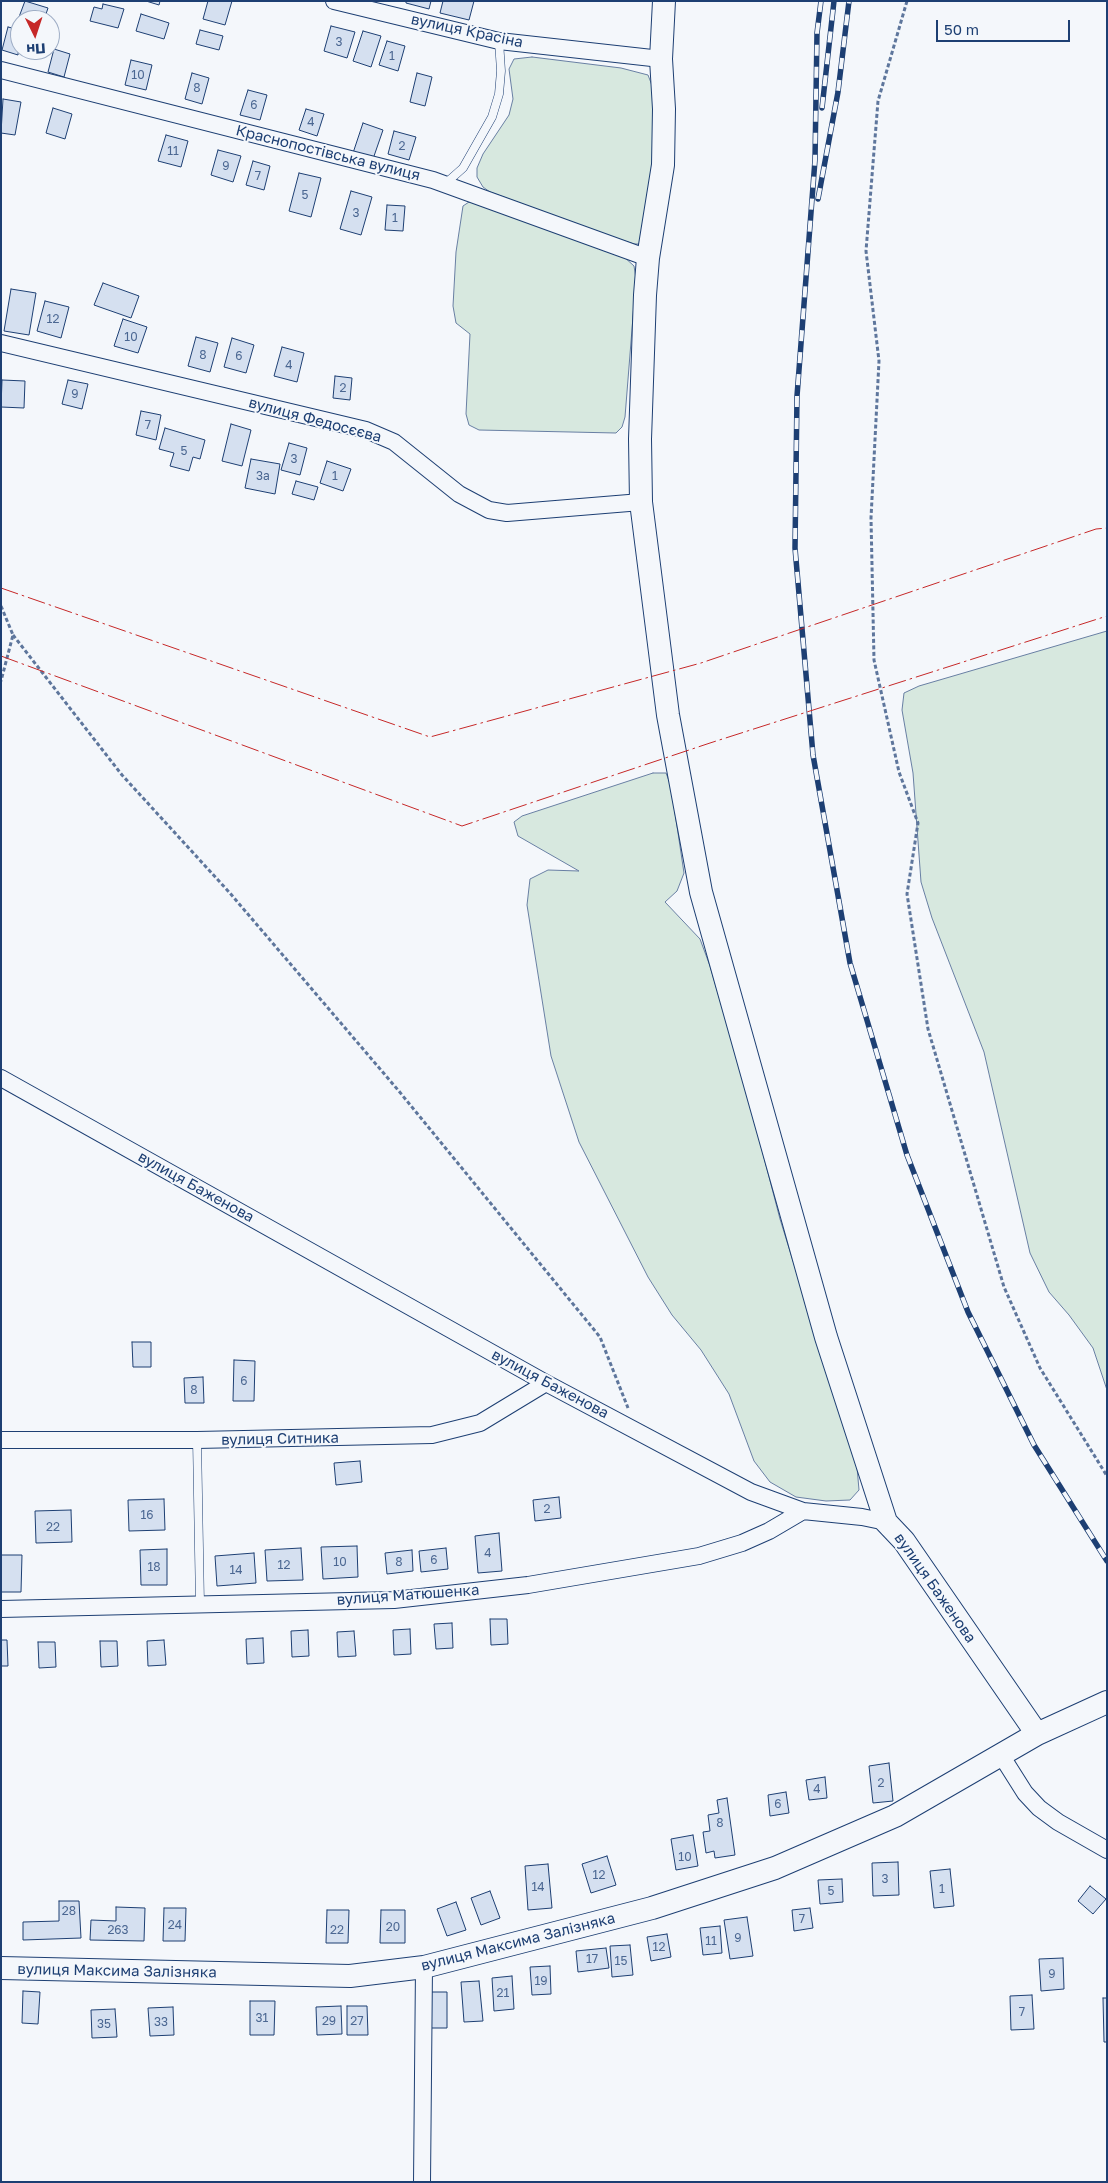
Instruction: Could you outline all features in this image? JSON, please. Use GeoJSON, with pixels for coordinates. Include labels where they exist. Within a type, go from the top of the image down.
{"type":"FeatureCollection","features":[{"type":"Feature","properties":{"kind":"street","name":"вулиця Красіна"},"geometry":{"type":"LineString","coordinates":[[334,1],[499,41],[661,59]]}},
{"type":"Feature","properties":{"kind":"street"},"geometry":{"type":"LineString","coordinates":[[664,1],[661,59],[664,109],[663,165],[648,258],[640,439],[641,502],[668,715],[701,892],[826,1337],[886,1522]]}},
{"type":"Feature","properties":{"kind":"street","name":"Краснопостівська вулиця"},"geometry":{"type":"LineString","coordinates":[[1,70],[445,184],[648,258]]}},
{"type":"Feature","properties":{"kind":"street","name":"вулиця Федосєєва"},"geometry":{"type":"LineString","coordinates":[[1,343],[366,430],[394,442],[459,494],[489,510],[507,512],[641,502]]}},
{"type":"Feature","properties":{"kind":"street","name":"вулиця Баженова"},"geometry":{"type":"LineString","coordinates":[[1,1078],[546,1384],[751,1492],[803,1511],[862,1517],[886,1522],[904,1540],[1037,1734]]}},
{"type":"Feature","properties":{"kind":"street","name":"вулиця Ситника"},"geometry":{"type":"LineString","coordinates":[[1,1440],[197,1440],[432,1436],[480,1423],[546,1384]]}},
{"type":"Feature","properties":{"kind":"street","name":"вулиця Матюшенка"},"geometry":{"type":"LineString","coordinates":[[1,1609],[394,1600],[528,1585],[698,1556],[742,1543],[769,1531],[803,1511]]}},
{"type":"Feature","properties":{"kind":"street","name":"вулиця Максима Залізняка"},"geometry":{"type":"LineString","coordinates":[[1,1968],[350,1976],[424,1967],[652,1908],[775,1868],[895,1816],[1037,1734],[1107,1702]]}},
{"type":"Feature","properties":{"kind":"street"},"geometry":{"type":"LineString","coordinates":[[1001,1755],[1025,1793],[1039,1808],[1058,1822],[1107,1850]]}},
{"type":"Feature","properties":{"kind":"street"},"geometry":{"type":"LineString","coordinates":[[422,2182],[424,1967]]}},
{"type":"Feature","properties":{"kind":"lane"},"geometry":{"type":"LineString","coordinates":[[445,184],[463,168],[492,117],[499,94],[499,41]]}},
{"type":"Feature","properties":{"kind":"lane"},"geometry":{"type":"LineString","coordinates":[[197,1440],[200,1604]]}},
{"type":"Feature","properties":{"kind":"path"},"geometry":{"type":"LineString","coordinates":[[907,1],[878,101],[866,250],[879,361],[871,518],[874,660],[899,772],[918,823],[906,894],[928,1028],[1004,1287],[1040,1368],[1107,1476]]}},
{"type":"Feature","properties":{"kind":"path"},"geometry":{"type":"LineString","coordinates":[[1,606],[13,635],[122,775],[242,906],[410,1105],[600,1336],[636,1430]]}},
{"type":"Feature","properties":{"kind":"path"},"geometry":{"type":"LineString","coordinates":[[1,681],[13,635]]}},
{"type":"Feature","properties":{"kind":"shaded area"},"geometry":{"type":"Polygon","coordinates":[[[532,57],[621,68],[648,75],[653,88],[656,143],[642,244],[634,244],[609,236],[490,192],[483,187],[477,177],[477,168],[483,154],[509,115],[513,99],[509,69],[514,59],[532,57]]]}},
{"type":"Feature","properties":{"kind":"shaded area"},"geometry":{"type":"Polygon","coordinates":[[[469,202],[490,206],[623,256],[634,266],[636,279],[625,417],[622,427],[616,433],[479,430],[469,425],[466,414],[470,334],[456,323],[453,306],[456,252],[463,206],[469,202]]]}},
{"type":"Feature","properties":{"kind":"shaded area"},"geometry":{"type":"Polygon","coordinates":[[[1107,631],[1107,1390],[1093,1348],[1069,1315],[1049,1292],[1030,1253],[984,1052],[932,918],[921,882],[913,773],[902,710],[904,693],[919,686],[1107,631]]]}},
{"type":"Feature","properties":{"kind":"shaded area"},"geometry":{"type":"Polygon","coordinates":[[[653,773],[666,773],[671,786],[684,873],[677,891],[665,902],[700,939],[710,966],[748,1096],[780,1219],[857,1467],[859,1490],[850,1500],[826,1501],[796,1497],[770,1482],[754,1461],[729,1394],[701,1350],[672,1315],[648,1277],[579,1142],[551,1056],[527,905],[530,879],[548,870],[579,871],[518,836],[514,822],[522,816],[653,773]]]}},
{"type":"Feature","properties":{"kind":"building"},"geometry":{"type":"Polygon","coordinates":[[[25,1],[48,8],[47,10],[22,10],[25,1]]]}},
{"type":"Feature","properties":{"kind":"building"},"geometry":{"type":"Polygon","coordinates":[[[146,1],[160,1],[159,5],[146,1]]]}},
{"type":"Feature","properties":{"kind":"building"},"geometry":{"type":"Polygon","coordinates":[[[208,1],[232,1],[225,25],[203,19],[208,1]]]}},
{"type":"Feature","properties":{"kind":"building"},"geometry":{"type":"Polygon","coordinates":[[[406,1],[431,1],[429,9],[406,3],[406,1]]]}},
{"type":"Feature","properties":{"kind":"building"},"geometry":{"type":"Polygon","coordinates":[[[443,1],[474,1],[469,20],[440,13],[443,1]]]}},
{"type":"Feature","properties":{"kind":"building"},"geometry":{"type":"Polygon","coordinates":[[[103,4],[124,9],[118,28],[90,21],[94,7],[102,9],[103,4]]]}},
{"type":"Feature","properties":{"kind":"building"},"geometry":{"type":"Polygon","coordinates":[[[141,14],[169,23],[164,39],[136,31],[141,14]]]}},
{"type":"Feature","properties":{"kind":"building"},"geometry":{"type":"Polygon","coordinates":[[[331,26],[355,32],[347,58],[324,51],[331,26]]]}},
{"type":"Feature","properties":{"kind":"building"},"geometry":{"type":"Polygon","coordinates":[[[8,27],[10,28],[10,52],[2,50],[8,27]]]}},
{"type":"Feature","properties":{"kind":"building"},"geometry":{"type":"Polygon","coordinates":[[[200,30],[223,36],[219,50],[196,44],[200,30]]]}},
{"type":"Feature","properties":{"kind":"building"},"geometry":{"type":"Polygon","coordinates":[[[363,31],[381,36],[371,67],[353,61],[363,31]]]}},
{"type":"Feature","properties":{"kind":"building"},"geometry":{"type":"Polygon","coordinates":[[[387,41],[405,46],[398,71],[379,65],[387,41]]]}},
{"type":"Feature","properties":{"kind":"building"},"geometry":{"type":"Polygon","coordinates":[[[60,51],[70,54],[64,77],[48,72],[51,60],[60,60],[60,51]]]}},
{"type":"Feature","properties":{"kind":"building"},"geometry":{"type":"Polygon","coordinates":[[[131,60],[152,65],[146,90],[125,85],[131,60]]]}},
{"type":"Feature","properties":{"kind":"building"},"geometry":{"type":"Polygon","coordinates":[[[192,73],[209,78],[202,104],[185,99],[192,73]]]}},
{"type":"Feature","properties":{"kind":"building"},"geometry":{"type":"Polygon","coordinates":[[[417,73],[432,77],[425,106],[410,102],[417,73]]]}},
{"type":"Feature","properties":{"kind":"building"},"geometry":{"type":"Polygon","coordinates":[[[248,90],[267,95],[260,120],[240,115],[248,90]]]}},
{"type":"Feature","properties":{"kind":"building"},"geometry":{"type":"Polygon","coordinates":[[[3,99],[21,102],[15,135],[1,133],[3,99]]]}},
{"type":"Feature","properties":{"kind":"building"},"geometry":{"type":"Polygon","coordinates":[[[53,108],[72,114],[65,139],[46,133],[53,108]]]}},
{"type":"Feature","properties":{"kind":"building"},"geometry":{"type":"Polygon","coordinates":[[[306,109],[324,114],[317,136],[299,130],[306,109]]]}},
{"type":"Feature","properties":{"kind":"building"},"geometry":{"type":"Polygon","coordinates":[[[363,123],[383,130],[373,159],[353,153],[363,123]]]}},
{"type":"Feature","properties":{"kind":"building"},"geometry":{"type":"Polygon","coordinates":[[[394,131],[416,137],[409,160],[388,154],[394,131]]]}},
{"type":"Feature","properties":{"kind":"building"},"geometry":{"type":"Polygon","coordinates":[[[166,135],[188,141],[181,167],[158,161],[166,135]]]}},
{"type":"Feature","properties":{"kind":"building"},"geometry":{"type":"Polygon","coordinates":[[[218,150],[241,156],[233,182],[211,175],[218,150]]]}},
{"type":"Feature","properties":{"kind":"building"},"geometry":{"type":"Polygon","coordinates":[[[253,161],[270,166],[264,190],[246,185],[253,161]]]}},
{"type":"Feature","properties":{"kind":"building"},"geometry":{"type":"Polygon","coordinates":[[[299,173],[321,178],[311,217],[289,211],[299,173]]]}},
{"type":"Feature","properties":{"kind":"building"},"geometry":{"type":"Polygon","coordinates":[[[351,191],[372,197],[361,235],[340,229],[351,191]]]}},
{"type":"Feature","properties":{"kind":"building"},"geometry":{"type":"Polygon","coordinates":[[[387,205],[405,206],[403,231],[385,230],[387,205]]]}},
{"type":"Feature","properties":{"kind":"building"},"geometry":{"type":"Polygon","coordinates":[[[103,283],[139,296],[131,318],[94,305],[103,283]]]}},
{"type":"Feature","properties":{"kind":"building"},"geometry":{"type":"Polygon","coordinates":[[[11,289],[36,293],[29,335],[4,331],[11,289]]]}},
{"type":"Feature","properties":{"kind":"building"},"geometry":{"type":"Polygon","coordinates":[[[45,301],[69,307],[61,338],[37,331],[45,301]]]}},
{"type":"Feature","properties":{"kind":"building"},"geometry":{"type":"Polygon","coordinates":[[[123,319],[147,327],[138,353],[114,346],[123,319]]]}},
{"type":"Feature","properties":{"kind":"building"},"geometry":{"type":"Polygon","coordinates":[[[196,337],[218,343],[210,372],[188,366],[196,337]]]}},
{"type":"Feature","properties":{"kind":"building"},"geometry":{"type":"Polygon","coordinates":[[[232,338],[254,345],[246,373],[224,367],[232,338]]]}},
{"type":"Feature","properties":{"kind":"building"},"geometry":{"type":"Polygon","coordinates":[[[282,347],[304,353],[297,382],[274,376],[282,347]]]}},
{"type":"Feature","properties":{"kind":"building"},"geometry":{"type":"Polygon","coordinates":[[[335,376],[352,378],[350,400],[333,398],[335,376]]]}},
{"type":"Feature","properties":{"kind":"building"},"geometry":{"type":"Polygon","coordinates":[[[2,380],[25,381],[24,408],[1,407],[2,380]]]}},
{"type":"Feature","properties":{"kind":"building"},"geometry":{"type":"Polygon","coordinates":[[[68,380],[88,384],[82,409],[62,404],[68,380]]]}},
{"type":"Feature","properties":{"kind":"building"},"geometry":{"type":"Polygon","coordinates":[[[141,411],[161,415],[156,440],[136,435],[141,411]]]}},
{"type":"Feature","properties":{"kind":"building"},"geometry":{"type":"Polygon","coordinates":[[[231,424],[251,430],[242,466],[222,461],[231,424]]]}},
{"type":"Feature","properties":{"kind":"building"},"geometry":{"type":"Polygon","coordinates":[[[165,428],[205,440],[200,459],[193,457],[189,471],[170,466],[174,453],[159,449],[165,428]]]}},
{"type":"Feature","properties":{"kind":"building"},"geometry":{"type":"Polygon","coordinates":[[[289,443],[307,448],[300,475],[281,470],[289,443]]]}},
{"type":"Feature","properties":{"kind":"building"},"geometry":{"type":"Polygon","coordinates":[[[251,459],[280,464],[275,494],[245,488],[251,459]]]}},
{"type":"Feature","properties":{"kind":"building"},"geometry":{"type":"Polygon","coordinates":[[[327,461],[351,469],[343,491],[320,483],[327,461]]]}},
{"type":"Feature","properties":{"kind":"building"},"geometry":{"type":"Polygon","coordinates":[[[296,481],[318,487],[314,500],[292,494],[296,481]]]}},
{"type":"Feature","properties":{"kind":"building"},"geometry":{"type":"Polygon","coordinates":[[[132,1342],[151,1342],[151,1367],[133,1367],[132,1342]]]}},
{"type":"Feature","properties":{"kind":"building"},"geometry":{"type":"Polygon","coordinates":[[[234,1360],[255,1361],[254,1401],[233,1401],[234,1360]]]}},
{"type":"Feature","properties":{"kind":"building"},"geometry":{"type":"Polygon","coordinates":[[[203,1377],[204,1403],[185,1403],[184,1378],[203,1377]]]}},
{"type":"Feature","properties":{"kind":"building"},"geometry":{"type":"Polygon","coordinates":[[[360,1461],[362,1482],[336,1485],[334,1463],[360,1461]]]}},
{"type":"Feature","properties":{"kind":"building"},"geometry":{"type":"Polygon","coordinates":[[[559,1497],[561,1518],[535,1521],[533,1500],[559,1497]]]}},
{"type":"Feature","properties":{"kind":"building"},"geometry":{"type":"Polygon","coordinates":[[[164,1499],[165,1530],[129,1531],[128,1500],[164,1499]]]}},
{"type":"Feature","properties":{"kind":"building"},"geometry":{"type":"Polygon","coordinates":[[[71,1510],[72,1542],[36,1543],[35,1511],[71,1510]]]}},
{"type":"Feature","properties":{"kind":"building"},"geometry":{"type":"Polygon","coordinates":[[[499,1533],[502,1571],[478,1573],[475,1536],[499,1533]]]}},
{"type":"Feature","properties":{"kind":"building"},"geometry":{"type":"Polygon","coordinates":[[[357,1546],[358,1577],[323,1579],[321,1547],[357,1546]]]}},
{"type":"Feature","properties":{"kind":"building"},"geometry":{"type":"Polygon","coordinates":[[[301,1548],[303,1580],[267,1581],[265,1550],[301,1548]]]}},
{"type":"Feature","properties":{"kind":"building"},"geometry":{"type":"Polygon","coordinates":[[[446,1548],[448,1569],[421,1572],[419,1551],[446,1548]]]}},
{"type":"Feature","properties":{"kind":"building"},"geometry":{"type":"Polygon","coordinates":[[[167,1549],[167,1585],[141,1585],[140,1550],[167,1549]]]}},
{"type":"Feature","properties":{"kind":"building"},"geometry":{"type":"Polygon","coordinates":[[[412,1550],[413,1571],[387,1574],[385,1553],[412,1550]]]}},
{"type":"Feature","properties":{"kind":"building"},"geometry":{"type":"Polygon","coordinates":[[[254,1553],[256,1583],[217,1586],[215,1556],[254,1553]]]}},
{"type":"Feature","properties":{"kind":"building"},"geometry":{"type":"Polygon","coordinates":[[[1,1555],[22,1555],[21,1592],[1,1592],[1,1555]]]}},
{"type":"Feature","properties":{"kind":"building"},"geometry":{"type":"Polygon","coordinates":[[[490,1619],[507,1619],[508,1644],[491,1645],[490,1619]]]}},
{"type":"Feature","properties":{"kind":"building"},"geometry":{"type":"Polygon","coordinates":[[[452,1623],[453,1648],[436,1649],[434,1624],[452,1623]]]}},
{"type":"Feature","properties":{"kind":"building"},"geometry":{"type":"Polygon","coordinates":[[[410,1629],[411,1654],[394,1655],[393,1630],[410,1629]]]}},
{"type":"Feature","properties":{"kind":"building"},"geometry":{"type":"Polygon","coordinates":[[[308,1630],[309,1656],[292,1657],[291,1631],[308,1630]]]}},
{"type":"Feature","properties":{"kind":"building"},"geometry":{"type":"Polygon","coordinates":[[[354,1631],[356,1656],[338,1657],[337,1632],[354,1631]]]}},
{"type":"Feature","properties":{"kind":"building"},"geometry":{"type":"Polygon","coordinates":[[[263,1638],[264,1663],[247,1664],[246,1639],[263,1638]]]}},
{"type":"Feature","properties":{"kind":"building"},"geometry":{"type":"Polygon","coordinates":[[[1,1640],[7,1640],[8,1666],[1,1666],[1,1640]]]}},
{"type":"Feature","properties":{"kind":"building"},"geometry":{"type":"Polygon","coordinates":[[[164,1640],[166,1665],[148,1666],[147,1641],[164,1640]]]}},
{"type":"Feature","properties":{"kind":"building"},"geometry":{"type":"Polygon","coordinates":[[[100,1641],[117,1641],[118,1666],[101,1667],[100,1641]]]}},
{"type":"Feature","properties":{"kind":"building"},"geometry":{"type":"Polygon","coordinates":[[[38,1642],[55,1642],[56,1667],[39,1668],[38,1642]]]}},
{"type":"Feature","properties":{"kind":"building"},"geometry":{"type":"Polygon","coordinates":[[[889,1763],[893,1801],[873,1803],[869,1766],[889,1763]]]}},
{"type":"Feature","properties":{"kind":"building"},"geometry":{"type":"Polygon","coordinates":[[[825,1777],[827,1798],[809,1800],[806,1780],[825,1777]]]}},
{"type":"Feature","properties":{"kind":"building"},"geometry":{"type":"Polygon","coordinates":[[[786,1792],[789,1813],[770,1816],[768,1795],[786,1792]]]}},
{"type":"Feature","properties":{"kind":"building"},"geometry":{"type":"Polygon","coordinates":[[[727,1798],[735,1855],[715,1858],[714,1851],[706,1853],[703,1832],[710,1831],[708,1815],[719,1813],[717,1800],[727,1798]]]}},
{"type":"Feature","properties":{"kind":"building"},"geometry":{"type":"Polygon","coordinates":[[[693,1835],[698,1866],[676,1870],[671,1839],[693,1835]]]}},
{"type":"Feature","properties":{"kind":"building"},"geometry":{"type":"Polygon","coordinates":[[[607,1856],[616,1885],[591,1893],[582,1864],[607,1856]]]}},
{"type":"Feature","properties":{"kind":"building"},"geometry":{"type":"Polygon","coordinates":[[[898,1862],[899,1895],[873,1896],[872,1863],[898,1862]]]}},
{"type":"Feature","properties":{"kind":"building"},"geometry":{"type":"Polygon","coordinates":[[[548,1864],[552,1908],[528,1910],[525,1866],[548,1864]]]}},
{"type":"Feature","properties":{"kind":"building"},"geometry":{"type":"Polygon","coordinates":[[[950,1869],[954,1906],[934,1908],[930,1871],[950,1869]]]}},
{"type":"Feature","properties":{"kind":"building"},"geometry":{"type":"Polygon","coordinates":[[[842,1879],[843,1902],[820,1904],[818,1880],[842,1879]]]}},
{"type":"Feature","properties":{"kind":"building"},"geometry":{"type":"Polygon","coordinates":[[[1090,1886],[1106,1899],[1093,1914],[1078,1901],[1090,1886]]]}},
{"type":"Feature","properties":{"kind":"building"},"geometry":{"type":"Polygon","coordinates":[[[490,1891],[500,1918],[481,1925],[471,1898],[490,1891]]]}},
{"type":"Feature","properties":{"kind":"building"},"geometry":{"type":"Polygon","coordinates":[[[59,1901],[79,1901],[81,1938],[23,1940],[23,1922],[59,1921],[59,1901]]]}},
{"type":"Feature","properties":{"kind":"building"},"geometry":{"type":"Polygon","coordinates":[[[456,1902],[466,1930],[447,1936],[437,1909],[456,1902]]]}},
{"type":"Feature","properties":{"kind":"building"},"geometry":{"type":"Polygon","coordinates":[[[116,1907],[145,1908],[144,1941],[90,1940],[91,1920],[116,1921],[116,1907]]]}},
{"type":"Feature","properties":{"kind":"building"},"geometry":{"type":"Polygon","coordinates":[[[164,1908],[186,1908],[185,1941],[163,1941],[164,1908]]]}},
{"type":"Feature","properties":{"kind":"building"},"geometry":{"type":"Polygon","coordinates":[[[810,1908],[813,1928],[794,1931],[792,1910],[810,1908]]]}},
{"type":"Feature","properties":{"kind":"building"},"geometry":{"type":"Polygon","coordinates":[[[327,1910],[349,1910],[348,1943],[326,1943],[327,1910]]]}},
{"type":"Feature","properties":{"kind":"building"},"geometry":{"type":"Polygon","coordinates":[[[381,1910],[405,1910],[405,1943],[380,1943],[381,1910]]]}},
{"type":"Feature","properties":{"kind":"building"},"geometry":{"type":"Polygon","coordinates":[[[747,1917],[753,1956],[730,1959],[724,1920],[747,1917]]]}},
{"type":"Feature","properties":{"kind":"building"},"geometry":{"type":"Polygon","coordinates":[[[720,1926],[722,1953],[703,1955],[700,1928],[720,1926]]]}},
{"type":"Feature","properties":{"kind":"building"},"geometry":{"type":"Polygon","coordinates":[[[667,1934],[671,1957],[651,1961],[647,1937],[667,1934]]]}},
{"type":"Feature","properties":{"kind":"building"},"geometry":{"type":"Polygon","coordinates":[[[630,1945],[633,1975],[612,1977],[610,1946],[630,1945]]]}},
{"type":"Feature","properties":{"kind":"building"},"geometry":{"type":"Polygon","coordinates":[[[606,1948],[609,1968],[578,1972],[576,1951],[606,1948]]]}},
{"type":"Feature","properties":{"kind":"building"},"geometry":{"type":"Polygon","coordinates":[[[1063,1958],[1064,1989],[1041,1991],[1039,1959],[1063,1958]]]}},
{"type":"Feature","properties":{"kind":"building"},"geometry":{"type":"Polygon","coordinates":[[[550,1966],[551,1994],[532,1995],[530,1967],[550,1966]]]}},
{"type":"Feature","properties":{"kind":"building"},"geometry":{"type":"Polygon","coordinates":[[[512,1976],[514,2009],[494,2011],[492,1978],[512,1976]]]}},
{"type":"Feature","properties":{"kind":"building"},"geometry":{"type":"Polygon","coordinates":[[[479,1981],[483,2021],[464,2022],[461,1982],[479,1981]]]}},
{"type":"Feature","properties":{"kind":"building"},"geometry":{"type":"Polygon","coordinates":[[[23,1991],[40,1992],[38,2024],[22,2023],[23,1991]]]}},
{"type":"Feature","properties":{"kind":"building"},"geometry":{"type":"Polygon","coordinates":[[[428,1992],[447,1992],[447,2028],[428,2028],[428,1992]]]}},
{"type":"Feature","properties":{"kind":"building"},"geometry":{"type":"Polygon","coordinates":[[[1032,1995],[1034,2029],[1011,2030],[1010,1996],[1032,1995]]]}},
{"type":"Feature","properties":{"kind":"building"},"geometry":{"type":"Polygon","coordinates":[[[1103,1998],[1107,1998],[1107,2042],[1104,2042],[1103,1998]]]}},
{"type":"Feature","properties":{"kind":"building"},"geometry":{"type":"Polygon","coordinates":[[[250,2001],[275,2001],[274,2035],[250,2035],[250,2001]]]}},
{"type":"Feature","properties":{"kind":"building"},"geometry":{"type":"Polygon","coordinates":[[[341,2006],[342,2034],[317,2035],[316,2007],[341,2006]]]}},
{"type":"Feature","properties":{"kind":"building"},"geometry":{"type":"Polygon","coordinates":[[[347,2006],[367,2006],[368,2035],[347,2035],[347,2006]]]}},
{"type":"Feature","properties":{"kind":"building"},"geometry":{"type":"Polygon","coordinates":[[[173,2007],[174,2035],[150,2036],[148,2008],[173,2007]]]}},
{"type":"Feature","properties":{"kind":"building"},"geometry":{"type":"Polygon","coordinates":[[[115,2009],[117,2037],[92,2038],[91,2010],[115,2009]]]}},
{"type":"Feature","properties":{"kind":"railway"},"geometry":{"type":"LineString","coordinates":[[821,1],[817,33],[815,160],[797,396],[795,548],[813,755],[850,963],[907,1155],[968,1312],[1034,1445],[1107,1561]]}},
{"type":"Feature","properties":{"kind":"railway"},"geometry":{"type":"LineString","coordinates":[[822,108],[834,1]]}},
{"type":"Feature","properties":{"kind":"railway"},"geometry":{"type":"LineString","coordinates":[[818,199],[838,92],[849,1]]}},
{"type":"Feature","properties":{"kind":"power"},"geometry":{"type":"LineString","coordinates":[[1,588],[430,737],[701,663],[1096,529],[1107,528]]}},
{"type":"Feature","properties":{"kind":"power"},"geometry":{"type":"LineString","coordinates":[[1,656],[462,826],[710,743],[1107,616]]}}]}
